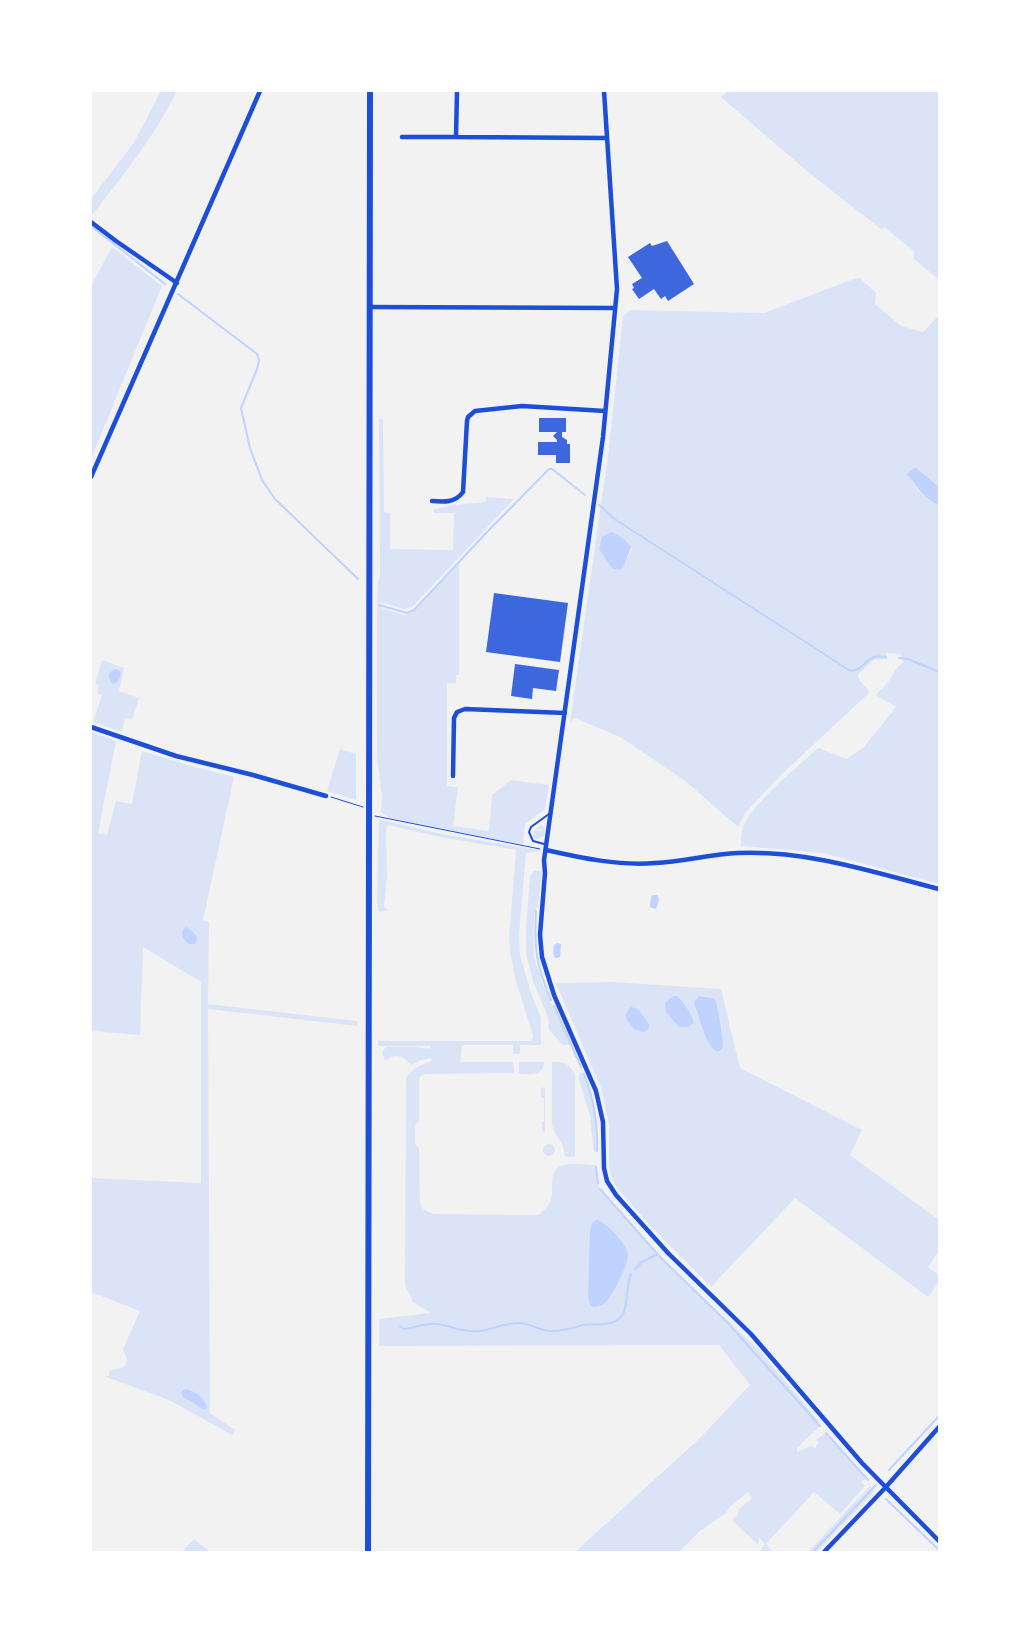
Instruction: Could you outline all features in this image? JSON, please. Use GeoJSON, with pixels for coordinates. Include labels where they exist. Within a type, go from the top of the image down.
{"type":"FeatureCollection","features":[{"type":"Feature","properties":{"kind":"main road"},"geometry":{"type":"LineString","coordinates":[[368,1552],[370,91]]}},
{"type":"Feature","properties":{"kind":"street"},"geometry":{"type":"LineString","coordinates":[[91,477],[260,91]]}},
{"type":"Feature","properties":{"kind":"street"},"geometry":{"type":"LineString","coordinates":[[456,137],[457,91]]}},
{"type":"Feature","properties":{"kind":"street"},"geometry":{"type":"LineString","coordinates":[[604,91],[617,289],[599,468],[550,812],[540,935],[542,957],[556,1000],[596,1091],[603,1122],[604,1168],[608,1182],[616,1195],[668,1253],[751,1334],[862,1463],[939,1541]]}},
{"type":"Feature","properties":{"kind":"street"},"geometry":{"type":"LineString","coordinates":[[402,137],[606,138]]}},
{"type":"Feature","properties":{"kind":"street"},"geometry":{"type":"LineString","coordinates":[[91,222],[177,283]]}},
{"type":"Feature","properties":{"kind":"street"},"geometry":{"type":"LineString","coordinates":[[370,307],[615,308]]}},
{"type":"Feature","properties":{"kind":"street"},"geometry":{"type":"LineString","coordinates":[[432,501],[454,500],[463,492],[467,421],[468,417],[475,411],[522,406],[605,410]]}},
{"type":"Feature","properties":{"kind":"street"},"geometry":{"type":"LineString","coordinates":[[453,776],[454,718],[457,712],[465,709],[565,713]]}},
{"type":"Feature","properties":{"kind":"street"},"geometry":{"type":"LineString","coordinates":[[91,727],[176,756],[253,774],[326,796]]}},
{"type":"Feature","properties":{"kind":"street"},"geometry":{"type":"LineString","coordinates":[[546,850],[635,864],[737,853],[810,857],[939,889]]}},
{"type":"Feature","properties":{"kind":"street"},"geometry":{"type":"LineString","coordinates":[[824,1552],[885,1488],[939,1427]]}},
{"type":"Feature","properties":{"kind":"lane"},"geometry":{"type":"LineString","coordinates":[[547,844],[532,841],[529,832],[531,828],[550,812]]}},
{"type":"Feature","properties":{"kind":"path"},"geometry":{"type":"LineString","coordinates":[[326,796],[361,806]]}},
{"type":"Feature","properties":{"kind":"path"},"geometry":{"type":"LineString","coordinates":[[380,817],[546,850]]}},
{"type":"Feature","properties":{"kind":"shaded area"},"geometry":{"type":"Polygon","coordinates":[[[161,91],[177,91],[159,124],[138,155],[93,214],[91,213],[91,199],[133,144],[161,91]]]}},
{"type":"Feature","properties":{"kind":"shaded area"},"geometry":{"type":"Polygon","coordinates":[[[728,91],[939,91],[939,280],[913,258],[915,252],[884,227],[882,230],[808,172],[721,97],[728,91]]]}},
{"type":"Feature","properties":{"kind":"shaded area"},"geometry":{"type":"Polygon","coordinates":[[[112,247],[162,286],[91,459],[91,286],[112,247]]]}},
{"type":"Feature","properties":{"kind":"shaded area"},"geometry":{"type":"Polygon","coordinates":[[[860,278],[876,293],[875,304],[901,326],[923,332],[939,315],[939,487],[917,467],[909,474],[921,492],[929,500],[939,505],[939,884],[823,853],[741,846],[741,834],[748,817],[777,785],[818,748],[847,759],[864,747],[896,707],[876,695],[904,661],[900,659],[901,654],[886,653],[888,659],[874,660],[858,674],[859,680],[870,692],[780,776],[746,812],[738,827],[684,780],[620,737],[575,718],[570,722],[609,448],[623,316],[630,310],[764,313],[860,278]],[[602,537],[623,567],[632,549],[602,537]]]}},
{"type":"Feature","properties":{"kind":"shaded area"},"geometry":{"type":"Polygon","coordinates":[[[379,419],[383,419],[384,512],[390,513],[390,549],[453,550],[454,513],[434,513],[433,510],[452,505],[486,502],[486,497],[514,499],[413,606],[404,609],[381,602],[381,608],[404,615],[412,613],[459,563],[459,675],[456,675],[456,683],[447,683],[447,786],[458,787],[453,826],[489,831],[492,795],[511,780],[549,785],[545,809],[525,824],[523,845],[389,818],[381,812],[382,797],[377,756],[377,610],[380,573],[379,419]]]}},
{"type":"Feature","properties":{"kind":"shaded area"},"geometry":{"type":"Polygon","coordinates":[[[102,660],[124,668],[119,691],[139,698],[132,720],[125,718],[122,732],[93,722],[102,695],[97,693],[99,685],[95,684],[102,660]]]}},
{"type":"Feature","properties":{"kind":"shaded area"},"geometry":{"type":"Polygon","coordinates":[[[91,732],[116,741],[98,833],[107,835],[116,801],[132,804],[142,751],[234,777],[203,920],[209,922],[208,1004],[357,1021],[357,1026],[208,1009],[210,1413],[235,1430],[232,1435],[171,1401],[104,1376],[109,1376],[109,1371],[124,1367],[127,1360],[123,1349],[140,1311],[91,1292],[91,1178],[201,1183],[201,982],[143,947],[140,1035],[91,1031],[91,732]]]}},
{"type":"Feature","properties":{"kind":"shaded area"},"geometry":{"type":"Polygon","coordinates":[[[340,749],[356,754],[356,800],[327,791],[340,749]]]}},
{"type":"Feature","properties":{"kind":"shaded area"},"geometry":{"type":"Polygon","coordinates":[[[379,819],[441,834],[539,851],[526,853],[519,935],[520,955],[531,993],[541,1018],[541,1045],[520,1045],[520,1054],[513,1054],[513,1045],[462,1045],[460,1062],[513,1062],[514,1073],[427,1074],[419,1078],[419,1121],[415,1126],[415,1144],[419,1148],[420,1202],[423,1209],[433,1214],[538,1215],[550,1202],[553,1175],[558,1167],[572,1164],[596,1165],[596,1175],[600,1190],[661,1258],[758,1349],[818,1420],[819,1427],[797,1448],[797,1452],[811,1446],[815,1448],[819,1443],[816,1440],[825,1433],[866,1479],[861,1481],[865,1486],[840,1514],[814,1492],[766,1544],[773,1552],[763,1552],[761,1550],[765,1544],[759,1537],[758,1545],[733,1521],[733,1518],[737,1517],[739,1509],[752,1498],[748,1492],[729,1508],[726,1513],[700,1531],[679,1552],[575,1552],[700,1438],[750,1385],[719,1345],[379,1346],[379,1319],[431,1313],[413,1302],[405,1285],[406,1078],[417,1067],[432,1061],[431,1058],[411,1065],[402,1057],[396,1056],[385,1061],[382,1052],[386,1047],[431,1049],[431,1046],[378,1046],[378,1039],[382,1041],[530,1041],[533,1036],[516,981],[510,953],[509,938],[516,850],[435,836],[388,825],[386,829],[387,876],[384,907],[388,910],[379,912],[377,902],[379,819]]]}},
{"type":"Feature","properties":{"kind":"shaded area"},"geometry":{"type":"Polygon","coordinates":[[[541,825],[545,828],[544,836],[537,839],[533,836],[534,830],[542,831],[542,829],[536,829],[541,825]]]}},
{"type":"Feature","properties":{"kind":"shaded area"},"geometry":{"type":"Polygon","coordinates":[[[534,871],[542,873],[533,930],[534,957],[543,985],[571,1045],[563,1045],[549,1030],[548,1017],[534,984],[526,954],[530,876],[534,871]]]}},
{"type":"Feature","properties":{"kind":"shaded area"},"geometry":{"type":"Polygon","coordinates":[[[612,982],[721,989],[740,1068],[862,1130],[850,1155],[939,1220],[939,1250],[928,1267],[939,1275],[939,1282],[928,1297],[795,1198],[711,1287],[653,1229],[615,1185],[610,1174],[609,1124],[601,1088],[556,983],[612,982]],[[678,996],[687,1026],[690,1027],[694,1023],[691,1015],[686,1005],[678,996]],[[699,996],[695,1007],[710,1046],[718,1052],[720,1051],[722,1033],[716,1001],[713,998],[699,996]]]}},
{"type":"Feature","properties":{"kind":"shaded area"},"geometry":{"type":"Polygon","coordinates":[[[519,1062],[544,1062],[542,1070],[539,1072],[519,1074],[519,1062]]]}},
{"type":"Feature","properties":{"kind":"shaded area"},"geometry":{"type":"Polygon","coordinates":[[[552,1062],[565,1064],[575,1074],[575,1157],[566,1157],[564,1155],[563,1147],[552,1125],[552,1062]]]}},
{"type":"Feature","properties":{"kind":"shaded area"},"geometry":{"type":"Polygon","coordinates":[[[583,1072],[595,1111],[597,1153],[593,1147],[590,1116],[579,1080],[579,1074],[583,1072]]]}},
{"type":"Feature","properties":{"kind":"shaded area"},"geometry":{"type":"Polygon","coordinates":[[[543,1087],[545,1089],[545,1131],[543,1132],[544,1098],[541,1098],[541,1089],[543,1087]]]}},
{"type":"Feature","properties":{"kind":"shaded area"},"geometry":{"type":"Polygon","coordinates":[[[547,1144],[551,1144],[555,1150],[551,1156],[547,1156],[543,1152],[543,1148],[547,1144]]]}},
{"type":"Feature","properties":{"kind":"shaded area"},"geometry":{"type":"Polygon","coordinates":[[[870,1486],[875,1491],[817,1552],[808,1552],[870,1486]]]}},
{"type":"Feature","properties":{"kind":"shaded area"},"geometry":{"type":"Polygon","coordinates":[[[194,1539],[210,1552],[182,1552],[194,1539]]]}},
{"type":"Feature","properties":{"kind":"water"},"geometry":{"type":"Polygon","coordinates":[[[916,467],[939,487],[939,505],[929,500],[907,474],[916,467]]]}},
{"type":"Feature","properties":{"kind":"water"},"geometry":{"type":"Polygon","coordinates":[[[611,532],[617,534],[631,547],[623,568],[619,570],[612,568],[599,549],[602,537],[611,532]]]}},
{"type":"Feature","properties":{"kind":"water"},"geometry":{"type":"Polygon","coordinates":[[[115,669],[120,671],[121,675],[120,679],[113,684],[109,678],[109,673],[115,669]]]}},
{"type":"Feature","properties":{"kind":"water"},"geometry":{"type":"Polygon","coordinates":[[[657,895],[659,899],[655,909],[650,907],[651,896],[657,895]]]}},
{"type":"Feature","properties":{"kind":"water"},"geometry":{"type":"Polygon","coordinates":[[[187,927],[196,935],[197,940],[194,944],[189,944],[183,938],[183,929],[187,927]]]}},
{"type":"Feature","properties":{"kind":"water"},"geometry":{"type":"Polygon","coordinates":[[[557,943],[561,944],[560,957],[555,958],[553,953],[554,945],[557,943]]]}},
{"type":"Feature","properties":{"kind":"water"},"geometry":{"type":"Polygon","coordinates":[[[674,996],[678,996],[691,1015],[694,1023],[689,1027],[679,1027],[666,1012],[665,1003],[674,996]]]}},
{"type":"Feature","properties":{"kind":"water"},"geometry":{"type":"Polygon","coordinates":[[[699,996],[713,998],[716,1001],[723,1047],[719,1051],[714,1050],[710,1045],[695,1007],[694,1002],[699,996]]]}},
{"type":"Feature","properties":{"kind":"water"},"geometry":{"type":"Polygon","coordinates":[[[631,1007],[638,1009],[649,1024],[648,1030],[643,1032],[634,1029],[626,1018],[626,1014],[631,1007]]]}},
{"type":"Feature","properties":{"kind":"water"},"geometry":{"type":"Polygon","coordinates":[[[597,1219],[616,1234],[627,1250],[628,1259],[611,1295],[604,1304],[593,1307],[588,1297],[590,1230],[592,1223],[597,1219]]]}},
{"type":"Feature","properties":{"kind":"water"},"geometry":{"type":"Polygon","coordinates":[[[185,1389],[201,1397],[206,1403],[207,1407],[205,1410],[183,1397],[181,1393],[185,1389]]]}},
{"type":"Feature","properties":{"kind":"building"},"geometry":{"type":"Polygon","coordinates":[[[667,241],[694,284],[668,301],[665,296],[661,299],[654,289],[639,299],[632,289],[634,288],[632,284],[642,278],[628,257],[650,243],[652,246],[667,241]]]}},
{"type":"Feature","properties":{"kind":"building"},"geometry":{"type":"Polygon","coordinates":[[[539,418],[566,418],[566,432],[562,432],[562,437],[567,440],[567,444],[570,444],[570,463],[556,463],[556,455],[538,455],[538,442],[557,442],[553,436],[557,432],[539,432],[539,418]]]}},
{"type":"Feature","properties":{"kind":"building"},"geometry":{"type":"Polygon","coordinates":[[[494,593],[568,603],[560,662],[486,652],[494,593]]]}},
{"type":"Feature","properties":{"kind":"building"},"geometry":{"type":"Polygon","coordinates":[[[515,664],[559,670],[556,691],[533,688],[532,699],[511,696],[515,664]]]}},
{"type":"Feature","properties":{"kind":"waterway"},"geometry":{"type":"LineString","coordinates":[[91,226],[165,284]]}},
{"type":"Feature","properties":{"kind":"waterway"},"geometry":{"type":"LineString","coordinates":[[178,294],[257,354],[259,360],[257,369],[241,408],[250,448],[262,480],[275,499],[358,579]]}},
{"type":"Feature","properties":{"kind":"waterway"},"geometry":{"type":"LineString","coordinates":[[379,605],[407,613],[414,610],[549,469],[552,469],[585,495]]}},
{"type":"Feature","properties":{"kind":"waterway"},"geometry":{"type":"LineString","coordinates":[[599,505],[616,520],[849,670],[856,670],[874,657],[886,657]]}},
{"type":"Feature","properties":{"kind":"waterway"},"geometry":{"type":"LineString","coordinates":[[899,658],[908,659],[939,672]]}},
{"type":"Feature","properties":{"kind":"waterway"},"geometry":{"type":"LineString","coordinates":[[536,911],[535,935],[537,956],[542,977],[551,1000]]}},
{"type":"Feature","properties":{"kind":"waterway"},"geometry":{"type":"LineString","coordinates":[[554,1006],[581,1067]]}},
{"type":"Feature","properties":{"kind":"waterway"},"geometry":{"type":"LineString","coordinates":[[584,1074],[595,1112],[597,1151]]}},
{"type":"Feature","properties":{"kind":"waterway"},"geometry":{"type":"LineString","coordinates":[[596,1167],[598,1183]]}},
{"type":"Feature","properties":{"kind":"waterway"},"geometry":{"type":"LineString","coordinates":[[600,1189],[661,1258],[727,1322],[820,1426]]}},
{"type":"Feature","properties":{"kind":"waterway"},"geometry":{"type":"LineString","coordinates":[[635,1269],[642,1262],[658,1254]]}},
{"type":"Feature","properties":{"kind":"waterway"},"geometry":{"type":"LineString","coordinates":[[400,1326],[404,1329],[434,1324],[474,1331],[520,1323],[554,1331],[567,1330],[583,1325],[612,1323],[620,1318],[625,1309],[631,1274]]}},
{"type":"Feature","properties":{"kind":"waterway"},"geometry":{"type":"LineString","coordinates":[[889,1470],[939,1416]]}},
{"type":"Feature","properties":{"kind":"waterway"},"geometry":{"type":"LineString","coordinates":[[826,1433],[868,1480]]}},
{"type":"Feature","properties":{"kind":"waterway"},"geometry":{"type":"LineString","coordinates":[[813,1552],[876,1485]]}},
{"type":"Feature","properties":{"kind":"waterway"},"geometry":{"type":"LineString","coordinates":[[886,1499],[939,1550]]}}]}
